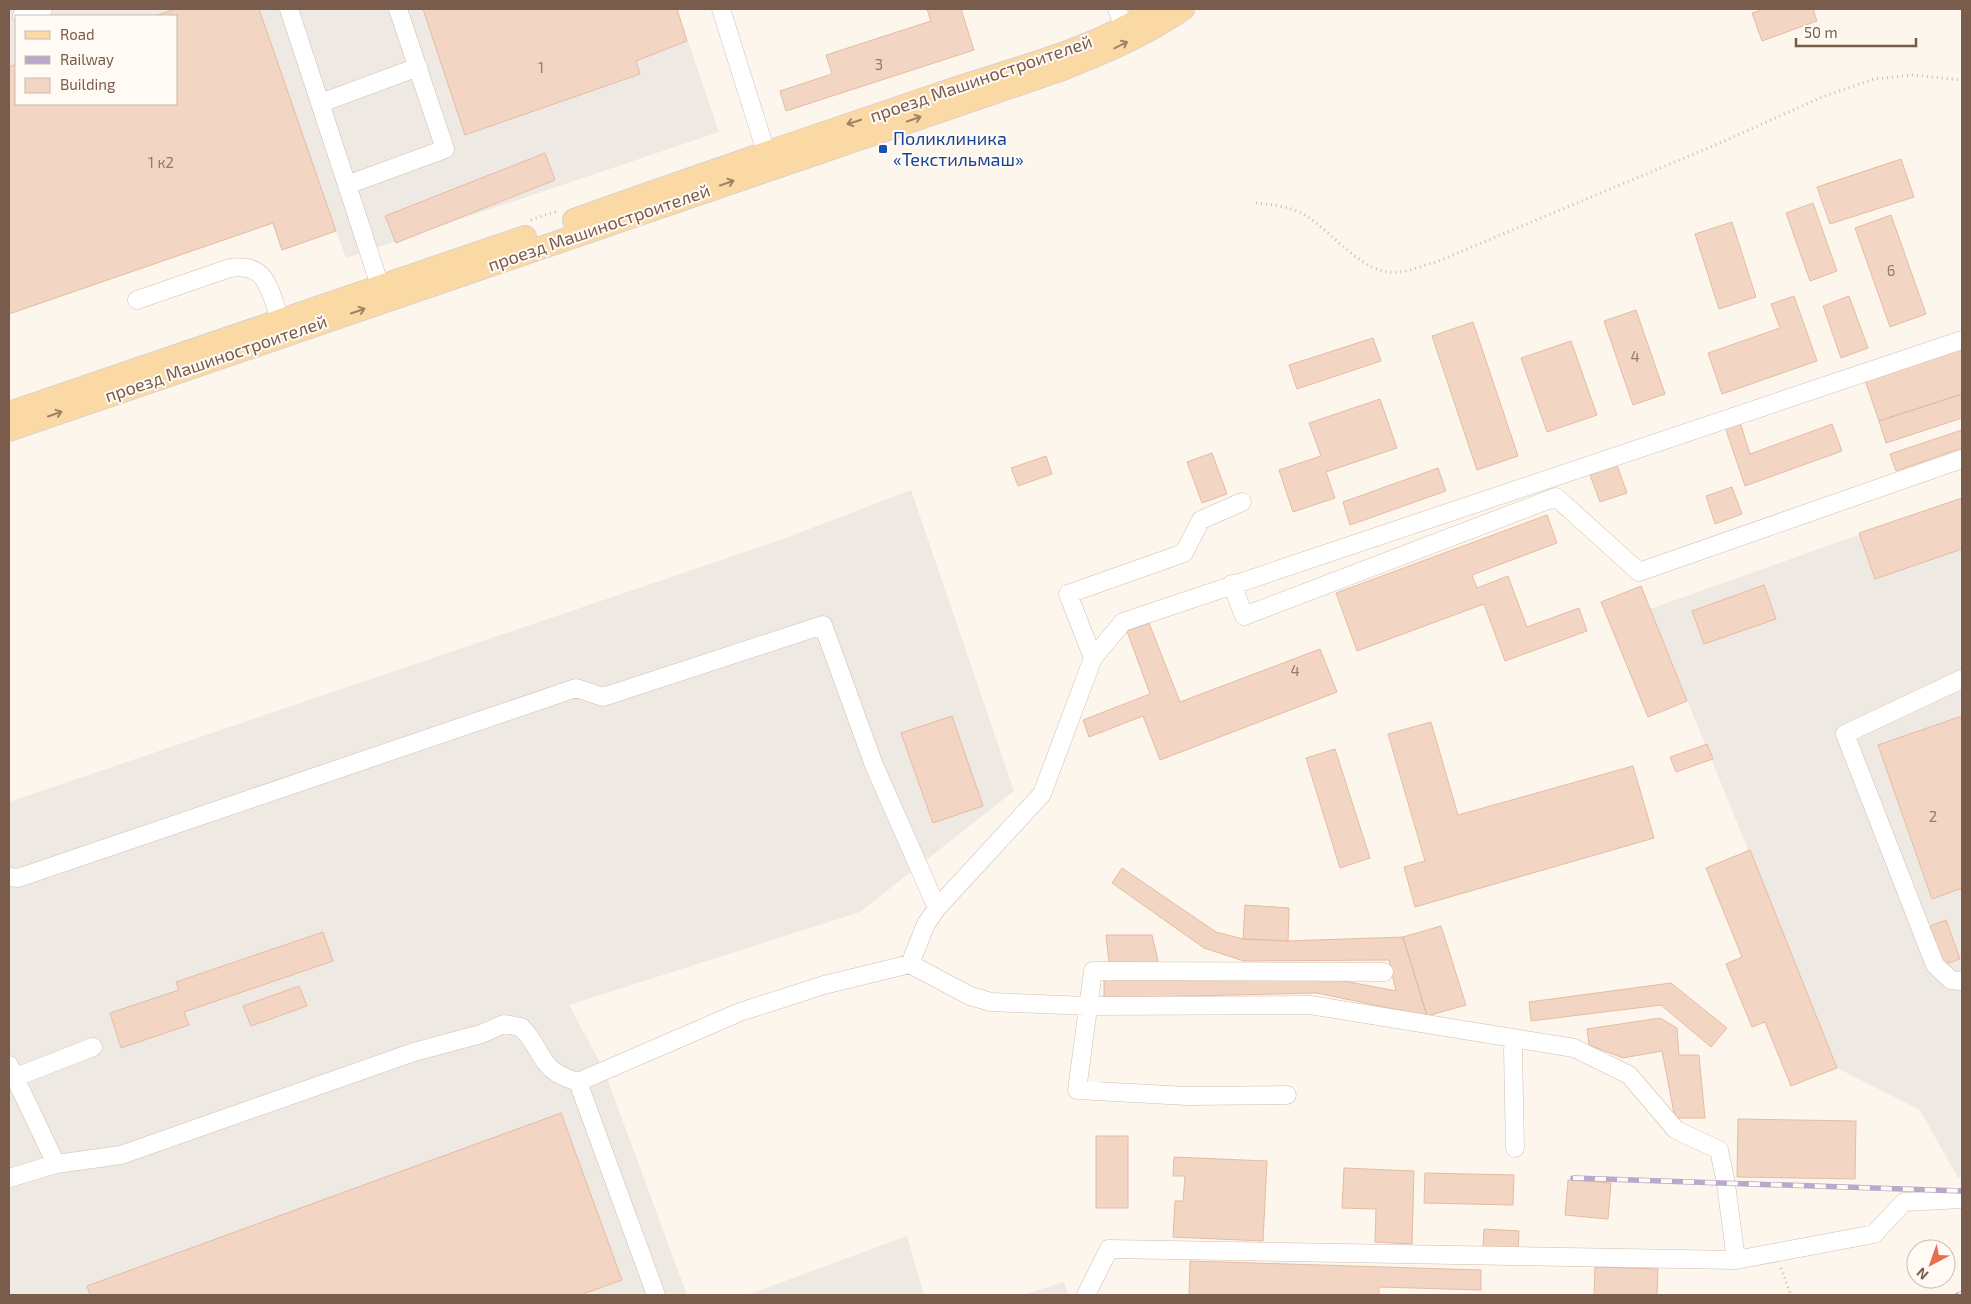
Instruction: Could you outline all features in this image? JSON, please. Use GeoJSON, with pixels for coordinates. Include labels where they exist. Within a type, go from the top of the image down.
{"type":"FeatureCollection","features":[{"type":"Feature","properties":{"kind":"main road","name":"проезд Машиностроителей"},"geometry":{"type":"LineString","coordinates":[[9,430],[382,294],[768,160],[1053,56],[1120,18],[1155,9]]}},
{"type":"Feature","properties":{"kind":"main road","name":"проезд Машиностроителей"},"geometry":{"type":"LineString","coordinates":[[768,160],[1068,67],[1138,37],[1182,9]]}},
{"type":"Feature","properties":{"kind":"main road","name":"проезд Машиностроителей"},"geometry":{"type":"LineString","coordinates":[[9,413],[280,320],[382,294]]}},
{"type":"Feature","properties":{"kind":"lane"},"geometry":{"type":"LineString","coordinates":[[25,15],[43,9]]}},
{"type":"Feature","properties":{"kind":"lane"},"geometry":{"type":"LineString","coordinates":[[289,9],[382,294]]}},
{"type":"Feature","properties":{"kind":"lane"},"geometry":{"type":"LineString","coordinates":[[347,185],[445,149],[398,9]]}},
{"type":"Feature","properties":{"kind":"lane"},"geometry":{"type":"LineString","coordinates":[[722,9],[768,160]]}},
{"type":"Feature","properties":{"kind":"lane"},"geometry":{"type":"LineString","coordinates":[[321,103],[418,67]]}},
{"type":"Feature","properties":{"kind":"lane"},"geometry":{"type":"LineString","coordinates":[[137,300],[230,268],[244,266],[258,272],[267,282],[280,320]]}},
{"type":"Feature","properties":{"kind":"lane"},"geometry":{"type":"LineString","coordinates":[[910,964],[926,924],[937,908],[1042,794],[1093,658],[1123,622],[1962,340]]}},
{"type":"Feature","properties":{"kind":"lane"},"geometry":{"type":"LineString","coordinates":[[1232,584],[1244,616],[1556,498],[1639,572],[1962,459]]}},
{"type":"Feature","properties":{"kind":"lane"},"geometry":{"type":"LineString","coordinates":[[1093,658],[1068,594],[1184,553],[1201,520],[1242,502]]}},
{"type":"Feature","properties":{"kind":"lane"},"geometry":{"type":"LineString","coordinates":[[9,877],[18,878],[576,688],[603,696],[823,625],[874,765],[937,908]]}},
{"type":"Feature","properties":{"kind":"lane"},"geometry":{"type":"LineString","coordinates":[[1962,679],[1845,734],[1935,965],[1951,980],[1962,981]]}},
{"type":"Feature","properties":{"kind":"lane"},"geometry":{"type":"LineString","coordinates":[[9,1178],[56,1164],[121,1155],[414,1052],[481,1034],[504,1024],[521,1027],[550,1070],[562,1078],[578,1082],[740,1012],[824,985],[910,964],[970,996],[991,1002],[1087,1006],[1310,1006],[1574,1048],[1629,1076],[1676,1130],[1719,1150],[1726,1184],[1736,1260]]}},
{"type":"Feature","properties":{"kind":"lane"},"geometry":{"type":"LineString","coordinates":[[1287,1095],[1187,1096],[1077,1090],[1093,971],[1384,972]]}},
{"type":"Feature","properties":{"kind":"lane"},"geometry":{"type":"LineString","coordinates":[[1515,1039],[1513,1050],[1515,1148]]}},
{"type":"Feature","properties":{"kind":"lane"},"geometry":{"type":"LineString","coordinates":[[56,1164],[12,1071],[93,1047]]}},
{"type":"Feature","properties":{"kind":"lane"},"geometry":{"type":"LineString","coordinates":[[578,1082],[656,1295]]}},
{"type":"Feature","properties":{"kind":"lane"},"geometry":{"type":"LineString","coordinates":[[1086,1295],[1109,1249],[1736,1260],[1874,1234],[1904,1202],[1962,1199]]}},
{"type":"Feature","properties":{"kind":"path"},"geometry":{"type":"LineString","coordinates":[[1256,202],[1282,206],[1304,214],[1367,264],[1383,272],[1397,272],[1436,262],[1822,97],[1874,79],[1913,75],[1962,80]]}},
{"type":"Feature","properties":{"kind":"path"},"geometry":{"type":"LineString","coordinates":[[1775,1253],[1791,1295]]}},
{"type":"Feature","properties":{"kind":"shaded area"},"geometry":{"type":"Polygon","coordinates":[[[9,9],[677,9],[719,132],[346,258],[336,231],[282,250],[272,223],[9,314],[9,9]]]}},
{"type":"Feature","properties":{"kind":"shaded area"},"geometry":{"type":"Polygon","coordinates":[[[911,490],[1014,791],[860,912],[569,1005],[604,1070],[687,1295],[9,1295],[9,802],[783,539],[911,490]]]}},
{"type":"Feature","properties":{"kind":"shaded area"},"geometry":{"type":"Polygon","coordinates":[[[1962,498],[1962,1177],[1958,1178],[1920,1110],[1837,1068],[1650,609],[1962,498]]]}},
{"type":"Feature","properties":{"kind":"shaded area"},"geometry":{"type":"Polygon","coordinates":[[[907,1236],[924,1295],[747,1295],[907,1236]]]}},
{"type":"Feature","properties":{"kind":"shaded area"},"geometry":{"type":"Polygon","coordinates":[[[1064,1282],[1069,1295],[1023,1295],[1064,1282]]]}},
{"type":"Feature","properties":{"kind":"building"},"geometry":{"type":"Polygon","coordinates":[[[176,9],[259,9],[336,231],[282,250],[273,223],[9,314],[9,67],[15,64],[15,105],[178,105],[178,15],[157,15],[176,9]]]}},
{"type":"Feature","properties":{"kind":"building"},"geometry":{"type":"Polygon","coordinates":[[[423,9],[677,9],[687,41],[636,61],[640,74],[465,135],[423,9]]]}},
{"type":"Feature","properties":{"kind":"building"},"geometry":{"type":"Polygon","coordinates":[[[927,9],[961,9],[974,50],[786,111],[780,91],[832,74],[826,55],[931,21],[927,9]]]}},
{"type":"Feature","properties":{"kind":"building"},"geometry":{"type":"Polygon","coordinates":[[[1764,9],[1813,9],[1817,21],[1762,41],[1752,13],[1764,9]]]}},
{"type":"Feature","properties":{"kind":"building"},"geometry":{"type":"Polygon","coordinates":[[[545,153],[555,180],[396,243],[385,216],[545,153]]]}},
{"type":"Feature","properties":{"kind":"building"},"geometry":{"type":"Polygon","coordinates":[[[1901,159],[1914,197],[1830,224],[1817,187],[1901,159]]]}},
{"type":"Feature","properties":{"kind":"building"},"geometry":{"type":"Polygon","coordinates":[[[1813,203],[1837,271],[1810,281],[1786,213],[1813,203]]]}},
{"type":"Feature","properties":{"kind":"building"},"geometry":{"type":"Polygon","coordinates":[[[1891,215],[1926,314],[1890,327],[1855,228],[1891,215]]]}},
{"type":"Feature","properties":{"kind":"building"},"geometry":{"type":"Polygon","coordinates":[[[1732,222],[1756,297],[1719,309],[1695,234],[1732,222]]]}},
{"type":"Feature","properties":{"kind":"building"},"geometry":{"type":"Polygon","coordinates":[[[1794,296],[1817,361],[1722,394],[1708,353],[1780,328],[1771,304],[1794,296]]]}},
{"type":"Feature","properties":{"kind":"building"},"geometry":{"type":"Polygon","coordinates":[[[1849,296],[1868,348],[1841,358],[1823,306],[1849,296]]]}},
{"type":"Feature","properties":{"kind":"building"},"geometry":{"type":"Polygon","coordinates":[[[1636,310],[1665,394],[1633,405],[1604,321],[1636,310]]]}},
{"type":"Feature","properties":{"kind":"building"},"geometry":{"type":"Polygon","coordinates":[[[1473,322],[1518,456],[1477,470],[1432,336],[1473,322]]]}},
{"type":"Feature","properties":{"kind":"building"},"geometry":{"type":"Polygon","coordinates":[[[1373,338],[1381,361],[1297,389],[1289,365],[1373,338]]]}},
{"type":"Feature","properties":{"kind":"building"},"geometry":{"type":"Polygon","coordinates":[[[1571,341],[1597,415],[1547,432],[1521,358],[1571,341]]]}},
{"type":"Feature","properties":{"kind":"building"},"geometry":{"type":"Polygon","coordinates":[[[1962,348],[1962,394],[1879,421],[1865,380],[1962,348]]]}},
{"type":"Feature","properties":{"kind":"building"},"geometry":{"type":"Polygon","coordinates":[[[1962,394],[1962,418],[1886,443],[1879,421],[1962,394]]]}},
{"type":"Feature","properties":{"kind":"building"},"geometry":{"type":"Polygon","coordinates":[[[1380,399],[1397,448],[1326,472],[1335,498],[1293,512],[1279,470],[1321,456],[1309,423],[1380,399]]]}},
{"type":"Feature","properties":{"kind":"building"},"geometry":{"type":"Polygon","coordinates":[[[1740,422],[1750,454],[1832,424],[1842,451],[1745,486],[1725,427],[1740,422]]]}},
{"type":"Feature","properties":{"kind":"building"},"geometry":{"type":"Polygon","coordinates":[[[1962,430],[1962,448],[1896,471],[1890,454],[1962,430]]]}},
{"type":"Feature","properties":{"kind":"building"},"geometry":{"type":"Polygon","coordinates":[[[1212,453],[1227,494],[1202,503],[1187,462],[1212,453]]]}},
{"type":"Feature","properties":{"kind":"building"},"geometry":{"type":"Polygon","coordinates":[[[1046,456],[1052,474],[1018,486],[1011,468],[1046,456]]]}},
{"type":"Feature","properties":{"kind":"building"},"geometry":{"type":"Polygon","coordinates":[[[1617,465],[1627,493],[1600,502],[1590,475],[1617,465]]]}},
{"type":"Feature","properties":{"kind":"building"},"geometry":{"type":"Polygon","coordinates":[[[1438,468],[1446,491],[1350,525],[1343,502],[1438,468]]]}},
{"type":"Feature","properties":{"kind":"building"},"geometry":{"type":"Polygon","coordinates":[[[1732,487],[1742,514],[1715,524],[1706,496],[1732,487]]]}},
{"type":"Feature","properties":{"kind":"building"},"geometry":{"type":"Polygon","coordinates":[[[1962,498],[1962,549],[1875,579],[1859,533],[1962,498]]]}},
{"type":"Feature","properties":{"kind":"building"},"geometry":{"type":"Polygon","coordinates":[[[1547,515],[1557,543],[1472,575],[1477,588],[1508,576],[1527,627],[1579,608],[1587,631],[1505,661],[1484,604],[1357,651],[1336,593],[1547,515]]]}},
{"type":"Feature","properties":{"kind":"building"},"geometry":{"type":"Polygon","coordinates":[[[1764,585],[1776,619],[1704,644],[1692,611],[1764,585]]]}},
{"type":"Feature","properties":{"kind":"building"},"geometry":{"type":"Polygon","coordinates":[[[1641,586],[1687,701],[1648,717],[1601,602],[1641,586]]]}},
{"type":"Feature","properties":{"kind":"building"},"geometry":{"type":"Polygon","coordinates":[[[1149,623],[1180,702],[1320,649],[1337,692],[1160,760],[1143,716],[1089,737],[1083,720],[1150,694],[1127,631],[1149,623]]]}},
{"type":"Feature","properties":{"kind":"building"},"geometry":{"type":"Polygon","coordinates":[[[952,716],[983,806],[933,823],[901,733],[952,716]]]}},
{"type":"Feature","properties":{"kind":"building"},"geometry":{"type":"Polygon","coordinates":[[[1962,716],[1962,888],[1932,899],[1878,745],[1962,716]]]}},
{"type":"Feature","properties":{"kind":"building"},"geometry":{"type":"Polygon","coordinates":[[[1431,722],[1458,815],[1633,766],[1654,838],[1415,907],[1404,867],[1425,861],[1388,734],[1431,722]]]}},
{"type":"Feature","properties":{"kind":"building"},"geometry":{"type":"Polygon","coordinates":[[[1707,744],[1713,759],[1676,772],[1670,757],[1707,744]]]}},
{"type":"Feature","properties":{"kind":"building"},"geometry":{"type":"Polygon","coordinates":[[[1335,749],[1370,858],[1340,868],[1306,758],[1335,749]]]}},
{"type":"Feature","properties":{"kind":"building"},"geometry":{"type":"Polygon","coordinates":[[[1750,850],[1837,1068],[1791,1086],[1765,1022],[1752,1027],[1726,964],[1742,957],[1706,868],[1750,850]]]}},
{"type":"Feature","properties":{"kind":"building"},"geometry":{"type":"Polygon","coordinates":[[[1122,868],[1216,932],[1243,939],[1288,941],[1403,937],[1427,1016],[1317,993],[1104,998],[1104,977],[1318,976],[1396,991],[1389,960],[1244,961],[1204,948],[1112,883],[1122,868]]]}},
{"type":"Feature","properties":{"kind":"building"},"geometry":{"type":"Polygon","coordinates":[[[1245,905],[1289,908],[1288,941],[1243,939],[1245,905]]]}},
{"type":"Feature","properties":{"kind":"building"},"geometry":{"type":"Polygon","coordinates":[[[1946,920],[1960,959],[1943,965],[1930,926],[1946,920]]]}},
{"type":"Feature","properties":{"kind":"building"},"geometry":{"type":"Polygon","coordinates":[[[1441,926],[1466,1005],[1427,1016],[1403,937],[1441,926]]]}},
{"type":"Feature","properties":{"kind":"building"},"geometry":{"type":"Polygon","coordinates":[[[323,932],[333,961],[184,1012],[189,1025],[121,1048],[110,1013],[179,990],[176,982],[323,932]]]}},
{"type":"Feature","properties":{"kind":"building"},"geometry":{"type":"Polygon","coordinates":[[[1106,935],[1152,935],[1159,965],[1109,963],[1106,935]]]}},
{"type":"Feature","properties":{"kind":"building"},"geometry":{"type":"Polygon","coordinates":[[[1671,983],[1727,1028],[1711,1047],[1661,1005],[1531,1021],[1529,1002],[1671,983]]]}},
{"type":"Feature","properties":{"kind":"building"},"geometry":{"type":"Polygon","coordinates":[[[299,986],[307,1006],[251,1026],[243,1006],[299,986]]]}},
{"type":"Feature","properties":{"kind":"building"},"geometry":{"type":"Polygon","coordinates":[[[1660,1018],[1677,1028],[1679,1055],[1699,1055],[1705,1118],[1675,1118],[1662,1051],[1623,1058],[1589,1045],[1587,1029],[1660,1018]]]}},
{"type":"Feature","properties":{"kind":"building"},"geometry":{"type":"Polygon","coordinates":[[[561,1113],[622,1280],[580,1295],[90,1295],[87,1286],[561,1113]]]}},
{"type":"Feature","properties":{"kind":"building"},"geometry":{"type":"Polygon","coordinates":[[[1738,1119],[1856,1121],[1855,1179],[1737,1177],[1738,1119]]]}},
{"type":"Feature","properties":{"kind":"building"},"geometry":{"type":"Polygon","coordinates":[[[1096,1136],[1128,1136],[1128,1208],[1096,1208],[1096,1136]]]}},
{"type":"Feature","properties":{"kind":"building"},"geometry":{"type":"Polygon","coordinates":[[[1174,1157],[1267,1161],[1263,1241],[1173,1237],[1175,1201],[1183,1201],[1185,1176],[1173,1176],[1174,1157]]]}},
{"type":"Feature","properties":{"kind":"building"},"geometry":{"type":"Polygon","coordinates":[[[1344,1168],[1414,1171],[1412,1244],[1375,1242],[1376,1209],[1342,1208],[1344,1168]]]}},
{"type":"Feature","properties":{"kind":"building"},"geometry":{"type":"Polygon","coordinates":[[[1425,1173],[1514,1175],[1513,1205],[1424,1203],[1425,1173]]]}},
{"type":"Feature","properties":{"kind":"building"},"geometry":{"type":"Polygon","coordinates":[[[1568,1180],[1611,1183],[1608,1219],[1565,1215],[1568,1180]]]}},
{"type":"Feature","properties":{"kind":"building"},"geometry":{"type":"Polygon","coordinates":[[[1484,1229],[1519,1231],[1518,1250],[1483,1248],[1484,1229]]]}},
{"type":"Feature","properties":{"kind":"building"},"geometry":{"type":"Polygon","coordinates":[[[1190,1261],[1481,1270],[1481,1290],[1379,1287],[1379,1295],[1189,1295],[1190,1261]]]}},
{"type":"Feature","properties":{"kind":"building"},"geometry":{"type":"Polygon","coordinates":[[[1595,1267],[1658,1269],[1657,1295],[1594,1295],[1595,1267]]]}},
{"type":"Feature","properties":{"kind":"railway"},"geometry":{"type":"LineString","coordinates":[[1573,1178],[1962,1191]]}},
{"type":"Feature","properties":{"kind":"railway"},"geometry":{"type":"LineString","coordinates":[[1958,1295],[1962,1294]]}},
{"type":"Feature","properties":{"kind":"place","name":"Поликлиника «Текстильмаш»"},"geometry":{"type":"Point","coordinates":[883,149]}}]}
